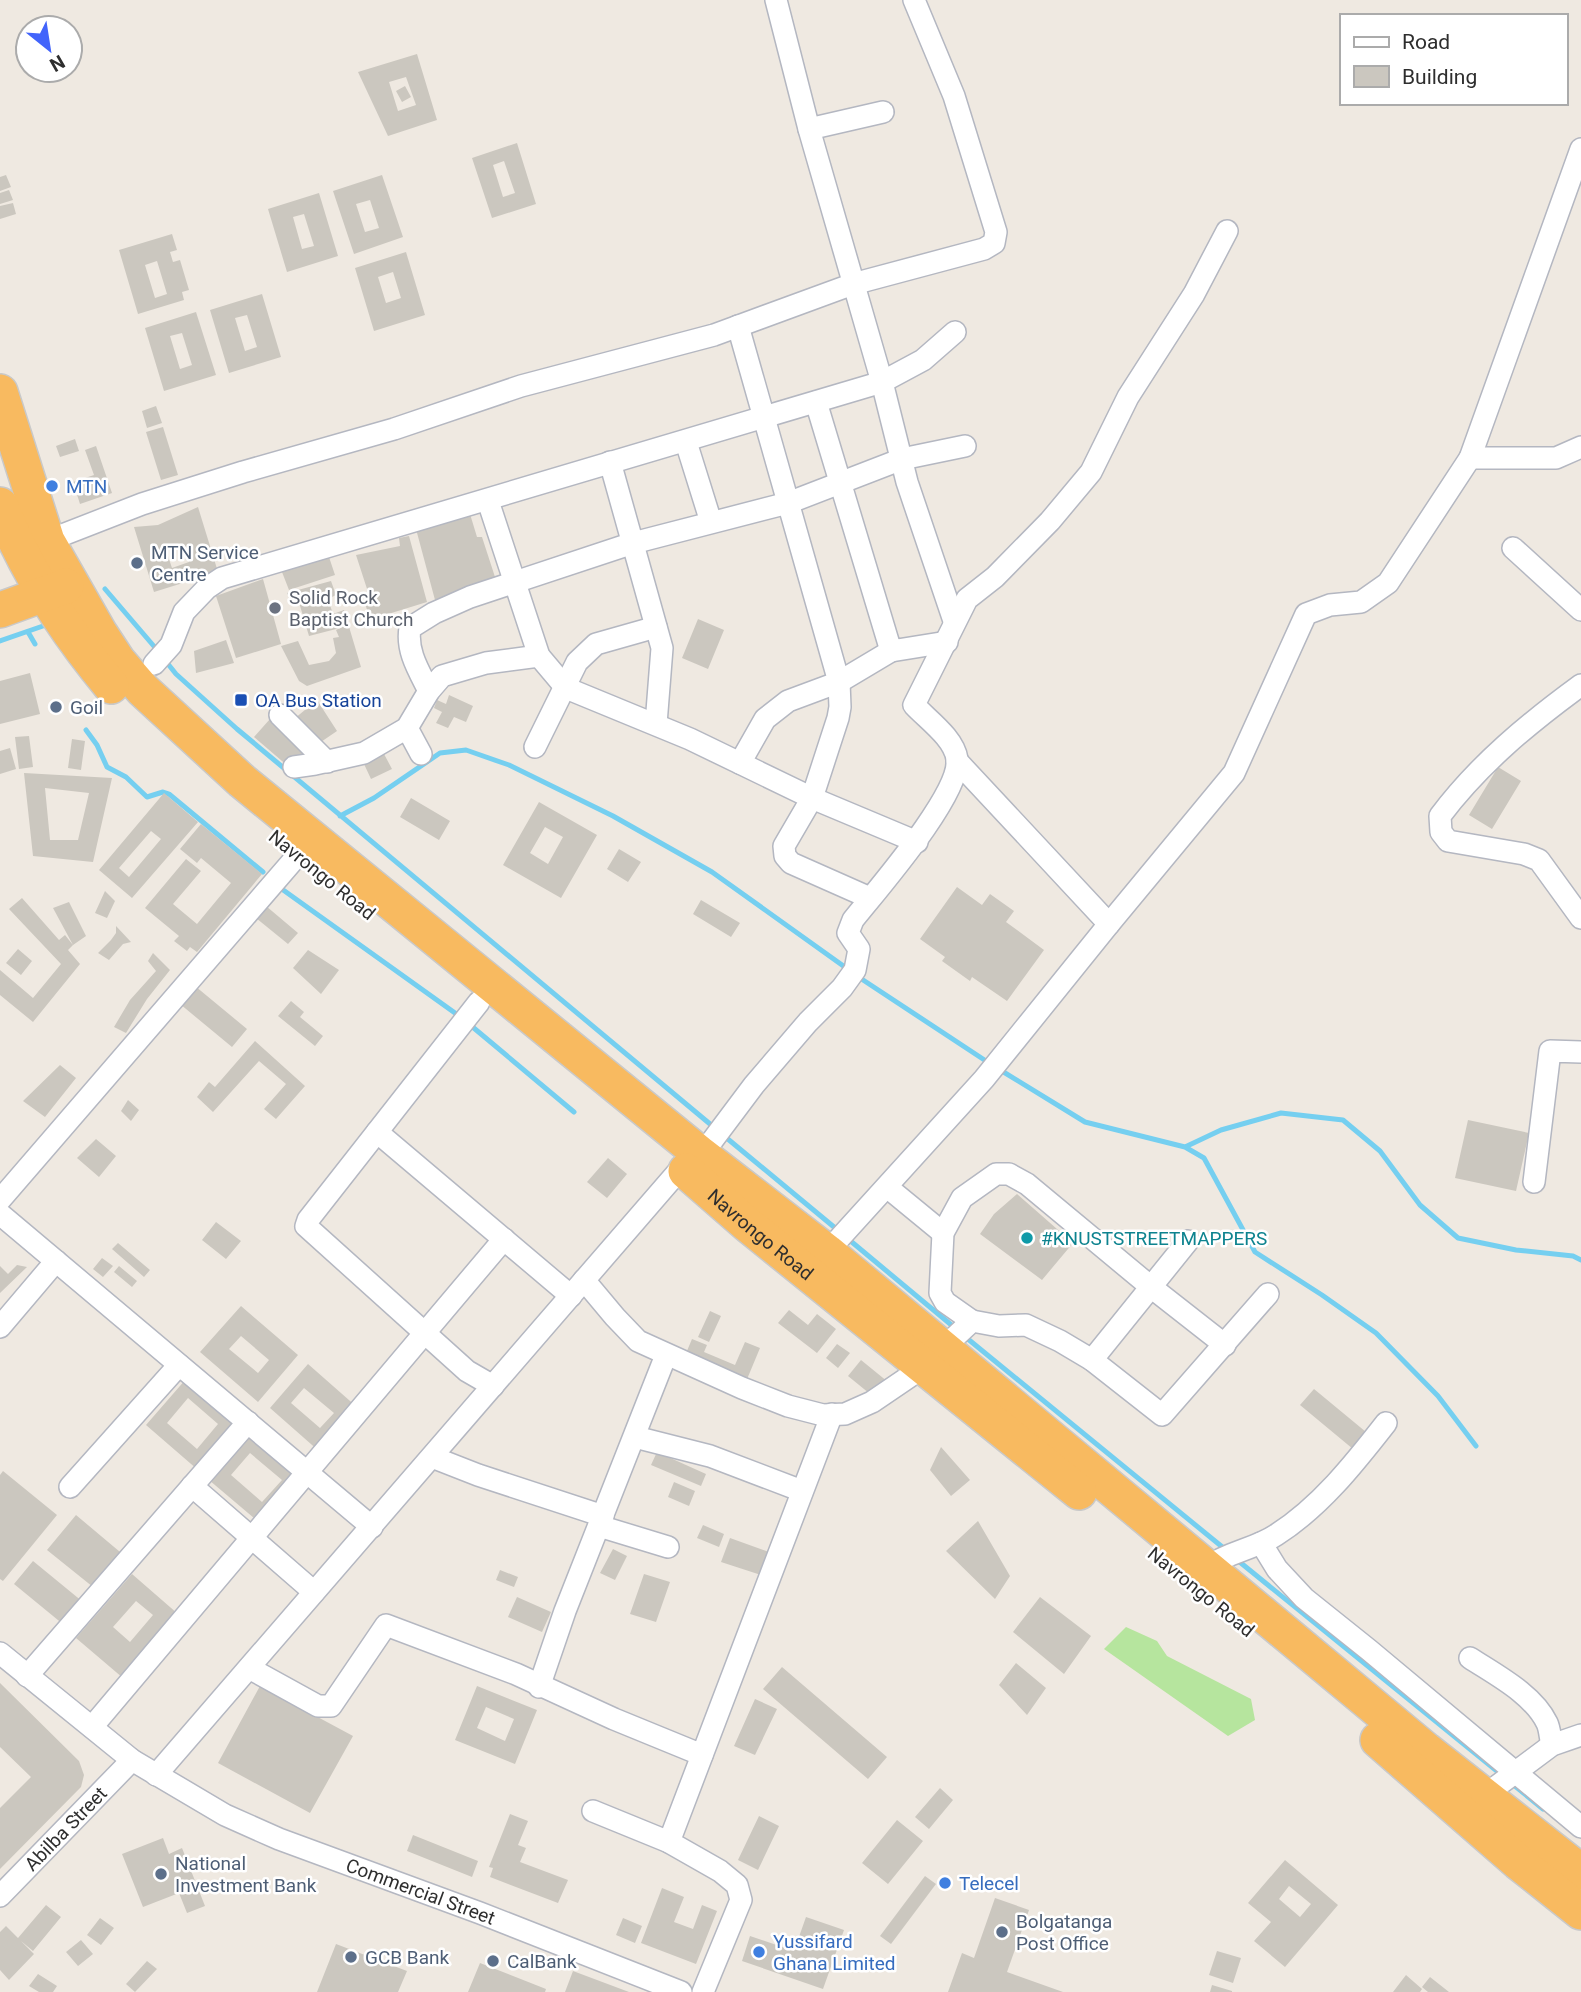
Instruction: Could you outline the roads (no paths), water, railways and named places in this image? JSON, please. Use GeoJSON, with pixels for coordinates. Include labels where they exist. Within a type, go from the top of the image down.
{"type":"FeatureCollection","features":[{"type":"Feature","properties":{"kind":"highway","name":"Navrongo Road"},"geometry":{"type":"LineString","coordinates":[[0,392],[47,541],[75,642],[111,687],[158,735],[215,788],[479,1002],[691,1160],[827,1252],[933,1358],[1518,1862],[1581,1912]]}},
{"type":"Feature","properties":{"kind":"highway"},"geometry":{"type":"LineString","coordinates":[[0,509],[21,462]]}},
{"type":"Feature","properties":{"kind":"highway","name":"Navrongo Road"},"geometry":{"type":"LineString","coordinates":[[0,509],[21,552],[99,632],[118,661],[143,690],[242,781],[691,1160],[748,1225],[933,1358],[1207,1567],[1426,1750],[1501,1782],[1581,1872]]}},
{"type":"Feature","properties":{"kind":"highway"},"geometry":{"type":"LineString","coordinates":[[0,610],[59,589]]}},
{"type":"Feature","properties":{"kind":"street"},"geometry":{"type":"LineString","coordinates":[[776,0],[809,129],[902,459],[954,621]]}},
{"type":"Feature","properties":{"kind":"street"},"geometry":{"type":"LineString","coordinates":[[47,541],[142,504],[394,429],[521,386],[657,352],[853,284],[994,243],[996,232],[954,96],[914,0]]}},
{"type":"Feature","properties":{"kind":"street"},"geometry":{"type":"LineString","coordinates":[[809,129],[883,113]]}},
{"type":"Feature","properties":{"kind":"street"},"geometry":{"type":"LineString","coordinates":[[827,1252],[984,1079],[1234,773],[1306,614],[1330,605],[1361,602],[1388,583],[1470,458],[1581,149]]}},
{"type":"Feature","properties":{"kind":"street"},"geometry":{"type":"LineString","coordinates":[[1109,924],[957,761],[953,746],[914,705],[967,599],[995,577],[1050,521],[1091,472],[1128,397],[1194,294],[1227,231]]}},
{"type":"Feature","properties":{"kind":"street"},"geometry":{"type":"LineString","coordinates":[[738,326],[839,682],[838,718],[812,798],[784,846],[785,856],[791,863],[870,898]]}},
{"type":"Feature","properties":{"kind":"street"},"geometry":{"type":"LineString","coordinates":[[154,664],[171,645],[184,612],[207,588],[222,579],[882,382],[923,360],[955,332]]}},
{"type":"Feature","properties":{"kind":"street"},"geometry":{"type":"LineString","coordinates":[[816,402],[891,651]]}},
{"type":"Feature","properties":{"kind":"street"},"geometry":{"type":"LineString","coordinates":[[686,442],[711,522]]}},
{"type":"Feature","properties":{"kind":"street"},"geometry":{"type":"LineString","coordinates":[[429,691],[413,658],[408,638],[410,628],[434,613],[470,597],[633,543],[788,503],[902,459],[965,446]]}},
{"type":"Feature","properties":{"kind":"street"},"geometry":{"type":"LineString","coordinates":[[1470,458],[1556,458],[1581,447]]}},
{"type":"Feature","properties":{"kind":"street"},"geometry":{"type":"LineString","coordinates":[[610,463],[662,648],[656,724]]}},
{"type":"Feature","properties":{"kind":"street"},"geometry":{"type":"LineString","coordinates":[[488,501],[539,656],[566,688],[656,724],[812,798],[917,842]]}},
{"type":"Feature","properties":{"kind":"street"},"geometry":{"type":"LineString","coordinates":[[1513,548],[1581,610]]}},
{"type":"Feature","properties":{"kind":"street"},"geometry":{"type":"LineString","coordinates":[[535,747],[577,662],[596,645],[656,627]]}},
{"type":"Feature","properties":{"kind":"street"},"geometry":{"type":"LineString","coordinates":[[740,763],[765,719],[788,701],[839,682],[891,651],[947,642]]}},
{"type":"Feature","properties":{"kind":"street"},"geometry":{"type":"LineString","coordinates":[[294,766],[327,762],[363,753],[407,727],[429,691],[442,677],[486,663],[539,656]]}},
{"type":"Feature","properties":{"kind":"street"},"geometry":{"type":"LineString","coordinates":[[1581,685],[1515,735],[1457,793],[1440,816],[1441,832],[1448,841],[1524,854],[1539,860],[1581,918]]}},
{"type":"Feature","properties":{"kind":"street"},"geometry":{"type":"LineString","coordinates":[[280,715],[327,762]]}},
{"type":"Feature","properties":{"kind":"street"},"geometry":{"type":"LineString","coordinates":[[407,727],[421,754]]}},
{"type":"Feature","properties":{"kind":"street"},"geometry":{"type":"LineString","coordinates":[[156,1775],[578,1288],[691,1160],[712,1141],[772,1063],[842,988],[855,970],[859,949],[848,933],[853,920],[917,842],[950,785],[957,761]]}},
{"type":"Feature","properties":{"kind":"street"},"geometry":{"type":"LineString","coordinates":[[0,1200],[297,856]]}},
{"type":"Feature","properties":{"kind":"street"},"geometry":{"type":"LineString","coordinates":[[479,1002],[306,1226],[467,1371],[493,1386]]}},
{"type":"Feature","properties":{"kind":"street"},"geometry":{"type":"LineString","coordinates":[[1534,1182],[1550,1051],[1581,1052]]}},
{"type":"Feature","properties":{"kind":"street"},"geometry":{"type":"LineString","coordinates":[[377,1132],[504,1239],[578,1288],[615,1317],[638,1341],[788,1406],[823,1415],[845,1413],[872,1402],[933,1358],[972,1321]]}},
{"type":"Feature","properties":{"kind":"street"},"geometry":{"type":"LineString","coordinates":[[1225,1345],[1027,1184],[1009,1174],[996,1174],[962,1198],[943,1233],[940,1293],[945,1302],[972,1321],[1026,1325],[1092,1360],[1162,1415],[1225,1345],[1268,1294]]}},
{"type":"Feature","properties":{"kind":"street"},"geometry":{"type":"LineString","coordinates":[[887,1187],[943,1233]]}},
{"type":"Feature","properties":{"kind":"street"},"geometry":{"type":"LineString","coordinates":[[0,1214],[372,1527]]}},
{"type":"Feature","properties":{"kind":"street"},"geometry":{"type":"LineString","coordinates":[[92,1727],[504,1239]]}},
{"type":"Feature","properties":{"kind":"street"},"geometry":{"type":"LineString","coordinates":[[1092,1360],[1188,1241]]}},
{"type":"Feature","properties":{"kind":"street"},"geometry":{"type":"LineString","coordinates":[[0,1327],[56,1261]]}},
{"type":"Feature","properties":{"kind":"street"},"geometry":{"type":"LineString","coordinates":[[540,1686],[565,1611],[666,1355]]}},
{"type":"Feature","properties":{"kind":"street"},"geometry":{"type":"LineString","coordinates":[[70,1487],[179,1364]]}},
{"type":"Feature","properties":{"kind":"street"},"geometry":{"type":"LineString","coordinates":[[669,1842],[832,1414]]}},
{"type":"Feature","properties":{"kind":"street"},"geometry":{"type":"LineString","coordinates":[[27,1676],[248,1422]]}},
{"type":"Feature","properties":{"kind":"street"},"geometry":{"type":"LineString","coordinates":[[1207,1567],[1217,1560],[1276,1535],[1317,1504],[1386,1423]]}},
{"type":"Feature","properties":{"kind":"street"},"geometry":{"type":"LineString","coordinates":[[635,1437],[710,1456],[802,1491]]}},
{"type":"Feature","properties":{"kind":"street"},"geometry":{"type":"LineString","coordinates":[[432,1457],[668,1547]]}},
{"type":"Feature","properties":{"kind":"street"},"geometry":{"type":"LineString","coordinates":[[192,1486],[314,1592]]}},
{"type":"Feature","properties":{"kind":"street"},"geometry":{"type":"LineString","coordinates":[[1261,1543],[1277,1569],[1304,1598],[1370,1650],[1501,1782],[1581,1827]]}},
{"type":"Feature","properties":{"kind":"street"},"geometry":{"type":"LineString","coordinates":[[249,1668],[318,1706],[331,1706],[386,1625],[516,1674],[702,1755]]}},
{"type":"Feature","properties":{"kind":"street","name":"Commercial Street"},"geometry":{"type":"LineString","coordinates":[[0,1653],[132,1760],[225,1815],[279,1839],[480,1913],[681,1992]]}},
{"type":"Feature","properties":{"kind":"street"},"geometry":{"type":"LineString","coordinates":[[1470,1658],[1516,1689],[1535,1707],[1547,1723],[1552,1745]]}},
{"type":"Feature","properties":{"kind":"street"},"geometry":{"type":"LineString","coordinates":[[1501,1782],[1552,1745],[1581,1735]]}},
{"type":"Feature","properties":{"kind":"street","name":"Abilba Street"},"geometry":{"type":"LineString","coordinates":[[0,1896],[132,1760]]}},
{"type":"Feature","properties":{"kind":"street"},"geometry":{"type":"LineString","coordinates":[[593,1811],[669,1842],[720,1871],[737,1885],[741,1900],[703,1992]]}},
{"type":"Feature","properties":{"kind":"waterway"},"geometry":{"type":"LineString","coordinates":[[105,589],[158,651]]}},
{"type":"Feature","properties":{"kind":"waterway"},"geometry":{"type":"LineString","coordinates":[[0,641],[43,626]]}},
{"type":"Feature","properties":{"kind":"waterway"},"geometry":{"type":"LineString","coordinates":[[28,632],[35,644]]}},
{"type":"Feature","properties":{"kind":"waterway"},"geometry":{"type":"LineString","coordinates":[[164,659],[176,674],[237,729],[716,1129]]}},
{"type":"Feature","properties":{"kind":"waterway"},"geometry":{"type":"LineString","coordinates":[[86,730],[97,745],[107,767],[126,777],[147,797],[163,792],[169,794],[263,872]]}},
{"type":"Feature","properties":{"kind":"waterway"},"geometry":{"type":"LineString","coordinates":[[340,816],[374,798],[440,753],[466,750],[509,765],[613,816],[712,872],[849,970]]}},
{"type":"Feature","properties":{"kind":"waterway"},"geometry":{"type":"LineString","coordinates":[[279,887],[462,1018]]}},
{"type":"Feature","properties":{"kind":"waterway"},"geometry":{"type":"LineString","coordinates":[[857,976],[989,1063]]}},
{"type":"Feature","properties":{"kind":"waterway"},"geometry":{"type":"LineString","coordinates":[[469,1024],[574,1112]]}},
{"type":"Feature","properties":{"kind":"waterway"},"geometry":{"type":"LineString","coordinates":[[997,1068],[1085,1122],[1185,1147],[1204,1158],[1255,1252],[1376,1333],[1438,1396],[1476,1446]]}},
{"type":"Feature","properties":{"kind":"waterway"},"geometry":{"type":"LineString","coordinates":[[1185,1147],[1221,1130],[1281,1113],[1343,1120],[1380,1151],[1420,1205],[1458,1238],[1516,1250],[1573,1256],[1581,1260]]}},
{"type":"Feature","properties":{"kind":"waterway"},"geometry":{"type":"LineString","coordinates":[[723,1135],[840,1232]]}},
{"type":"Feature","properties":{"kind":"waterway"},"geometry":{"type":"LineString","coordinates":[[847,1238],[955,1328]]}},
{"type":"Feature","properties":{"kind":"waterway"},"geometry":{"type":"LineString","coordinates":[[963,1335],[1226,1550]]}},
{"type":"Feature","properties":{"kind":"waterway"},"geometry":{"type":"LineString","coordinates":[[1236,1559],[1503,1776]]}},
{"type":"Feature","properties":{"kind":"waterway"},"geometry":{"type":"LineString","coordinates":[[1510,1782],[1543,1809]]}},
{"type":"Feature","properties":{"kind":"place","name":"MTN"},"geometry":{"type":"Point","coordinates":[52,486]}},
{"type":"Feature","properties":{"kind":"place","name":"MTN Service Centre"},"geometry":{"type":"Point","coordinates":[137,563]}},
{"type":"Feature","properties":{"kind":"place","name":"Solid Rock Baptist Church"},"geometry":{"type":"Point","coordinates":[275,608]}},
{"type":"Feature","properties":{"kind":"place","name":"OA Bus Station"},"geometry":{"type":"Point","coordinates":[241,700]}},
{"type":"Feature","properties":{"kind":"place","name":"Goil"},"geometry":{"type":"Point","coordinates":[56,707]}},
{"type":"Feature","properties":{"kind":"place","name":"#KNUSTSTREETMAPPERS"},"geometry":{"type":"Point","coordinates":[1027,1238]}},
{"type":"Feature","properties":{"kind":"place","name":"National Investment Bank"},"geometry":{"type":"Point","coordinates":[161,1874]}},
{"type":"Feature","properties":{"kind":"place","name":"Telecel"},"geometry":{"type":"Point","coordinates":[945,1883]}},
{"type":"Feature","properties":{"kind":"place","name":"Bolgatanga Post Office"},"geometry":{"type":"Point","coordinates":[1002,1932]}},
{"type":"Feature","properties":{"kind":"place","name":"Yussifard Ghana Limited"},"geometry":{"type":"Point","coordinates":[759,1952]}},
{"type":"Feature","properties":{"kind":"place","name":"GCB Bank"},"geometry":{"type":"Point","coordinates":[351,1957]}},
{"type":"Feature","properties":{"kind":"place","name":"CalBank"},"geometry":{"type":"Point","coordinates":[493,1961]}}]}
